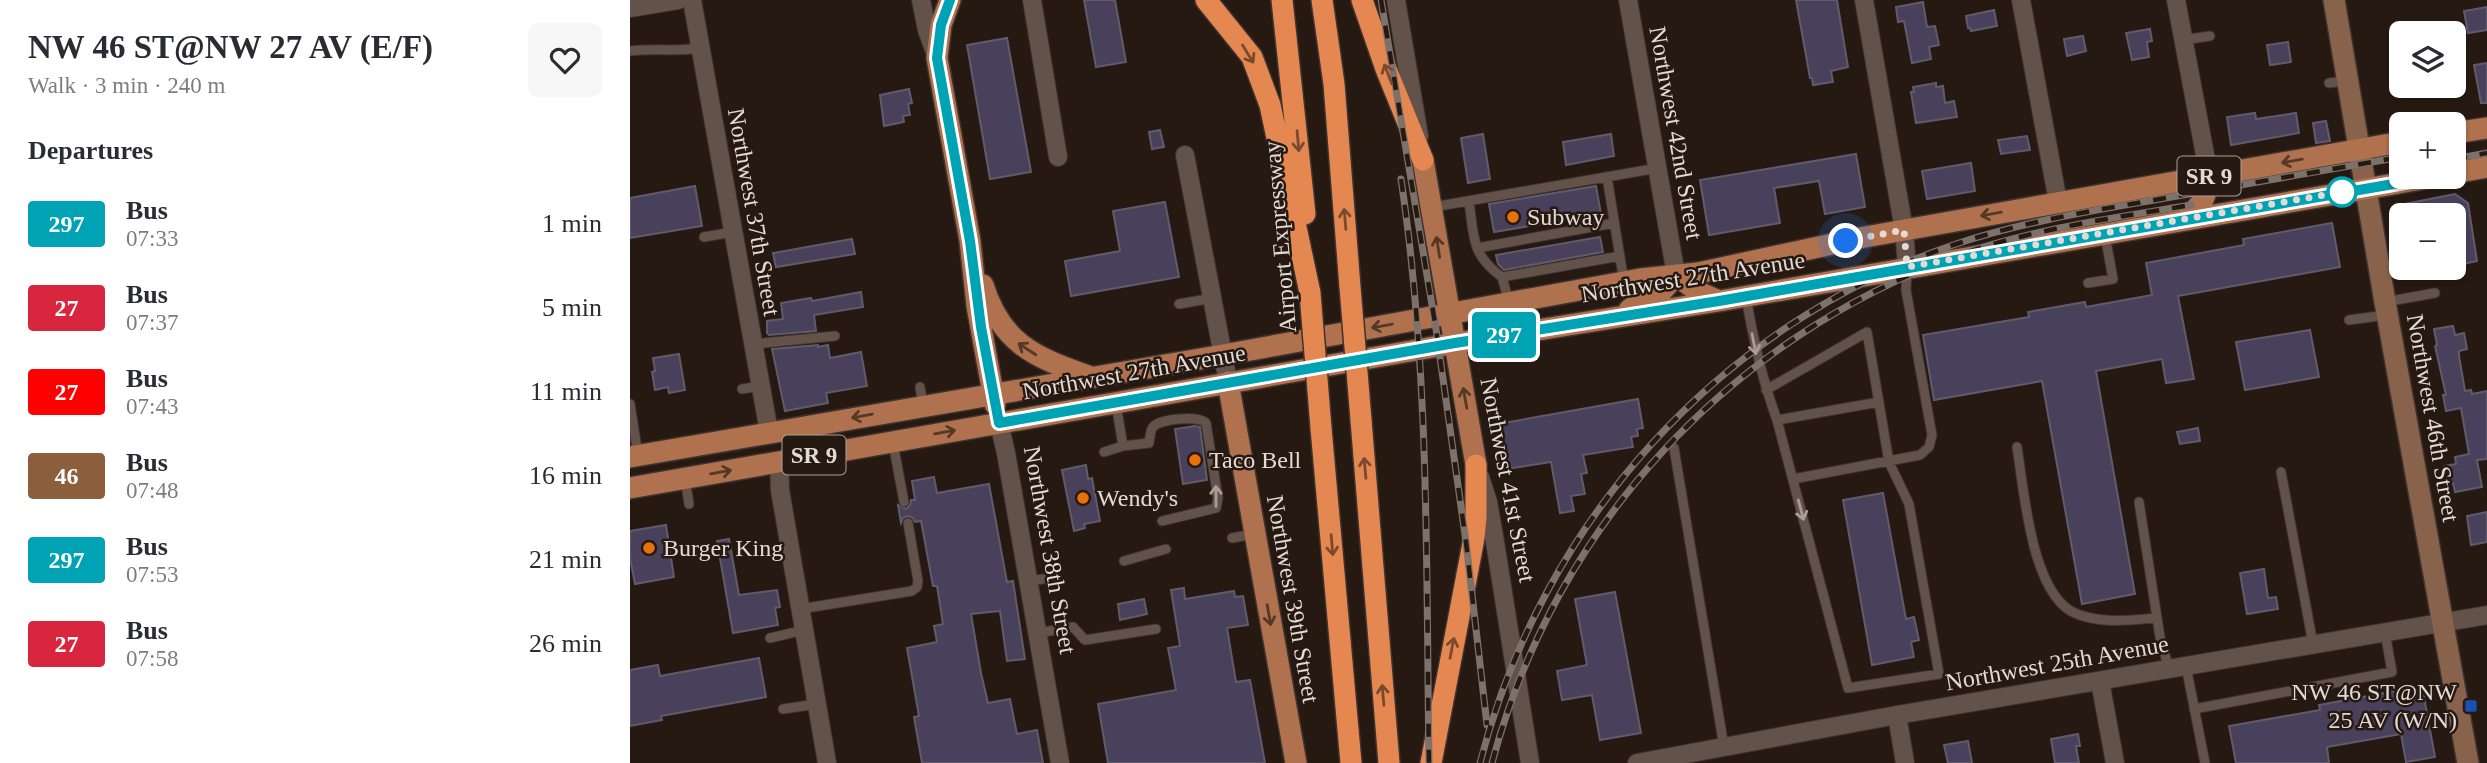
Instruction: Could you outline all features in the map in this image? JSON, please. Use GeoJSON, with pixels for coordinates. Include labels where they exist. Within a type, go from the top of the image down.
{"type":"FeatureCollection","features":[{"type":"Feature","properties":{"kind":"highway"},"geometry":{"type":"LineString","coordinates":[[1206,0],[1252,57],[1270,105],[1310,293]]}},
{"type":"Feature","properties":{"kind":"highway","name":"Airport Expressway"},"geometry":{"type":"LineString","coordinates":[[1282,0],[1294,94],[1352,763]]}},
{"type":"Feature","properties":{"kind":"highway"},"geometry":{"type":"LineString","coordinates":[[1322,0],[1334,85],[1389,763]]}},
{"type":"Feature","properties":{"kind":"highway"},"geometry":{"type":"LineString","coordinates":[[1362,0],[1386,69],[1423,160]]}},
{"type":"Feature","properties":{"kind":"highway"},"geometry":{"type":"LineString","coordinates":[[1431,763],[1474,538],[1476,465]]}},
{"type":"Feature","properties":{"kind":"main road","name":"Northwest 38th Street"},"geometry":{"type":"LineString","coordinates":[[950,0],[941,25],[937,58],[999,423]]}},
{"type":"Feature","properties":{"kind":"main road"},"geometry":{"type":"LineString","coordinates":[[2466,132],[2487,128]]}},
{"type":"Feature","properties":{"kind":"main road","name":"Northwest 27th Avenue"},"geometry":{"type":"LineString","coordinates":[[634,456],[827,422],[922,396],[993,393],[1223,355],[1624,282],[1699,273],[1904,230],[2389,144]]}},
{"type":"Feature","properties":{"kind":"main road","name":"Northwest 41st Street"},"geometry":{"type":"LineString","coordinates":[[1423,160],[1476,465]]}},
{"type":"Feature","properties":{"kind":"main road"},"geometry":{"type":"LineString","coordinates":[[2466,171],[2487,167]]}},
{"type":"Feature","properties":{"kind":"main road"},"geometry":{"type":"LineString","coordinates":[[2186,218],[2201,206],[2207,192],[2209,176]]}},
{"type":"Feature","properties":{"kind":"main road","name":"Northwest 27th Avenue"},"geometry":{"type":"LineString","coordinates":[[630,488],[1228,382],[1719,301],[2389,184]]}},
{"type":"Feature","properties":{"kind":"main road"},"geometry":{"type":"LineString","coordinates":[[970,241],[988,300],[1007,332],[1031,353],[1090,376]]}},
{"type":"Feature","properties":{"kind":"main road"},"geometry":{"type":"LineString","coordinates":[[1622,316],[1641,300],[1662,291],[1676,275],[1698,292],[1719,301]]}},
{"type":"Feature","properties":{"kind":"main road","name":"Northwest 39th Street"},"geometry":{"type":"LineString","coordinates":[[1228,382],[1272,648],[1296,763]]}},
{"type":"Feature","properties":{"kind":"main road"},"geometry":{"type":"LineString","coordinates":[[779,462],[786,448],[804,440],[827,422]]}},
{"type":"Feature","properties":{"kind":"street"},"geometry":{"type":"LineString","coordinates":[[630,8],[673,0]]}},
{"type":"Feature","properties":{"kind":"street","name":"Northwest 37th Street"},"geometry":{"type":"LineString","coordinates":[[692,0],[769,432]]}},
{"type":"Feature","properties":{"kind":"street","name":"Northwest 38th Street"},"geometry":{"type":"LineString","coordinates":[[921,0],[927,30],[937,58]]}},
{"type":"Feature","properties":{"kind":"street"},"geometry":{"type":"LineString","coordinates":[[1032,0],[1058,157]]}},
{"type":"Feature","properties":{"kind":"street","name":"Northwest 41st Street"},"geometry":{"type":"LineString","coordinates":[[1396,0],[1423,160]]}},
{"type":"Feature","properties":{"kind":"street","name":"Northwest 42nd Street"},"geometry":{"type":"LineString","coordinates":[[1628,0],[1676,275]]}},
{"type":"Feature","properties":{"kind":"street"},"geometry":{"type":"LineString","coordinates":[[1864,0],[1904,230],[1907,267]]}},
{"type":"Feature","properties":{"kind":"street"},"geometry":{"type":"LineString","coordinates":[[2021,0],[2058,202]]}},
{"type":"Feature","properties":{"kind":"street"},"geometry":{"type":"LineString","coordinates":[[2176,0],[2209,176]]}},
{"type":"Feature","properties":{"kind":"street","name":"Northwest 46th Street"},"geometry":{"type":"LineString","coordinates":[[2334,0],[2339,82],[2360,149],[2468,763]]}},
{"type":"Feature","properties":{"kind":"street","name":"Northwest 39th Street"},"geometry":{"type":"LineString","coordinates":[[1185,155],[1228,382]]}},
{"type":"Feature","properties":{"kind":"street","name":"Northwest 38th Street"},"geometry":{"type":"LineString","coordinates":[[999,423],[1060,763]]}},
{"type":"Feature","properties":{"kind":"street"},"geometry":{"type":"LineString","coordinates":[[779,462],[780,490],[827,763]]}},
{"type":"Feature","properties":{"kind":"street","name":"Northwest 41st Street"},"geometry":{"type":"LineString","coordinates":[[1476,465],[1488,502],[1530,763]]}},
{"type":"Feature","properties":{"kind":"street","name":"Northwest 25th Avenue"},"geometry":{"type":"LineString","coordinates":[[1637,763],[1720,753],[1897,715],[2487,615]]}},
{"type":"Feature","properties":{"kind":"street"},"geometry":{"type":"LineString","coordinates":[[2100,681],[2115,763]]}},
{"type":"Feature","properties":{"kind":"street"},"geometry":{"type":"LineString","coordinates":[[1897,715],[1905,763]]}},
{"type":"Feature","properties":{"kind":"lane"},"geometry":{"type":"LineString","coordinates":[[2183,40],[2210,36]]}},
{"type":"Feature","properties":{"kind":"lane"},"geometry":{"type":"LineString","coordinates":[[630,51],[650,48],[678,51],[701,48]]}},
{"type":"Feature","properties":{"kind":"lane"},"geometry":{"type":"LineString","coordinates":[[1431,207],[1658,168]]}},
{"type":"Feature","properties":{"kind":"lane"},"geometry":{"type":"LineString","coordinates":[[1607,177],[1624,282]]}},
{"type":"Feature","properties":{"kind":"lane"},"geometry":{"type":"LineString","coordinates":[[1469,202],[1477,248],[1486,265],[1502,276],[1509,303]]}},
{"type":"Feature","properties":{"kind":"lane"},"geometry":{"type":"LineString","coordinates":[[1477,248],[1614,223]]}},
{"type":"Feature","properties":{"kind":"lane"},"geometry":{"type":"LineString","coordinates":[[704,237],[733,232]]}},
{"type":"Feature","properties":{"kind":"lane"},"geometry":{"type":"LineString","coordinates":[[2088,283],[2113,279],[2105,233]]}},
{"type":"Feature","properties":{"kind":"lane"},"geometry":{"type":"LineString","coordinates":[[1502,276],[1620,256]]}},
{"type":"Feature","properties":{"kind":"lane"},"geometry":{"type":"LineString","coordinates":[[1793,479],[1920,455],[1929,447],[1932,435],[1906,290],[1907,267]]}},
{"type":"Feature","properties":{"kind":"lane"},"geometry":{"type":"LineString","coordinates":[[2349,320],[2435,293]]}},
{"type":"Feature","properties":{"kind":"lane"},"geometry":{"type":"LineString","coordinates":[[1746,296],[1759,366],[1766,390],[1777,420],[1848,688],[1939,674],[1909,504],[1889,462],[1867,332],[1766,390]]}},
{"type":"Feature","properties":{"kind":"lane"},"geometry":{"type":"LineString","coordinates":[[1179,304],[1213,298]]}},
{"type":"Feature","properties":{"kind":"lane"},"geometry":{"type":"LineString","coordinates":[[753,344],[835,336]]}},
{"type":"Feature","properties":{"kind":"lane"},"geometry":{"type":"LineString","coordinates":[[742,389],[761,386]]}},
{"type":"Feature","properties":{"kind":"lane"},"geometry":{"type":"LineString","coordinates":[[1777,420],[1879,401]]}},
{"type":"Feature","properties":{"kind":"lane"},"geometry":{"type":"LineString","coordinates":[[1115,402],[1123,446]]}},
{"type":"Feature","properties":{"kind":"lane"},"geometry":{"type":"LineString","coordinates":[[630,411],[634,456]]}},
{"type":"Feature","properties":{"kind":"lane"},"geometry":{"type":"LineString","coordinates":[[1104,452],[1123,446],[1149,443],[1151,429],[1157,423],[1194,417],[1206,423],[1218,499],[1216,508],[1162,520]]}},
{"type":"Feature","properties":{"kind":"lane"},"geometry":{"type":"LineString","coordinates":[[893,441],[904,502]]}},
{"type":"Feature","properties":{"kind":"lane"},"geometry":{"type":"LineString","coordinates":[[2017,446],[2033,546],[2052,596],[2074,614],[2107,622],[2157,618]]}},
{"type":"Feature","properties":{"kind":"lane"},"geometry":{"type":"LineString","coordinates":[[1674,448],[1720,753]]}},
{"type":"Feature","properties":{"kind":"lane"},"geometry":{"type":"LineString","coordinates":[[2281,472],[2313,644]]}},
{"type":"Feature","properties":{"kind":"lane"},"geometry":{"type":"LineString","coordinates":[[685,478],[689,503]]}},
{"type":"Feature","properties":{"kind":"lane"},"geometry":{"type":"LineString","coordinates":[[2138,502],[2157,618],[2194,709],[2205,763]]}},
{"type":"Feature","properties":{"kind":"lane"},"geometry":{"type":"LineString","coordinates":[[800,609],[912,591],[917,587],[918,581],[908,523]]}},
{"type":"Feature","properties":{"kind":"lane"},"geometry":{"type":"LineString","coordinates":[[1232,538],[1254,534]]}},
{"type":"Feature","properties":{"kind":"lane"},"geometry":{"type":"LineString","coordinates":[[1124,561],[1166,549]]}},
{"type":"Feature","properties":{"kind":"lane"},"geometry":{"type":"LineString","coordinates":[[1029,581],[1057,577]]}},
{"type":"Feature","properties":{"kind":"lane"},"geometry":{"type":"LineString","coordinates":[[1038,633],[1073,627],[1085,640],[1156,629]]}},
{"type":"Feature","properties":{"kind":"lane"},"geometry":{"type":"LineString","coordinates":[[770,638],[804,630]]}},
{"type":"Feature","properties":{"kind":"lane"},"geometry":{"type":"LineString","coordinates":[[2194,709],[2392,672],[2385,632]]}},
{"type":"Feature","properties":{"kind":"lane"},"geometry":{"type":"LineString","coordinates":[[783,709],[817,704]]}},
{"type":"Feature","properties":{"kind":"building"},"geometry":{"type":"Polygon","coordinates":[[[1084,0],[1115,0],[1126,62],[1096,67],[1084,0]]]}},
{"type":"Feature","properties":{"kind":"building"},"geometry":{"type":"Polygon","coordinates":[[[1796,0],[1837,0],[1848,67],[1831,71],[1833,82],[1813,85],[1796,0]]]}},
{"type":"Feature","properties":{"kind":"building"},"geometry":{"type":"Polygon","coordinates":[[[1923,2],[1927,27],[1935,26],[1939,45],[1929,47],[1931,59],[1912,63],[1904,21],[1898,22],[1896,7],[1923,2]]]}},
{"type":"Feature","properties":{"kind":"building"},"geometry":{"type":"Polygon","coordinates":[[[2487,7],[2487,30],[2468,33],[2464,11],[2487,7]]]}},
{"type":"Feature","properties":{"kind":"building"},"geometry":{"type":"Polygon","coordinates":[[[1994,10],[1997,26],[1971,31],[1968,28],[1966,16],[1994,10]]]}},
{"type":"Feature","properties":{"kind":"building"},"geometry":{"type":"Polygon","coordinates":[[[2150,29],[2152,41],[2147,42],[2149,57],[2132,60],[2126,33],[2150,29]]]}},
{"type":"Feature","properties":{"kind":"building"},"geometry":{"type":"Polygon","coordinates":[[[2083,36],[2086,51],[2067,56],[2064,39],[2083,36]]]}},
{"type":"Feature","properties":{"kind":"building"},"geometry":{"type":"Polygon","coordinates":[[[1007,38],[1031,172],[990,179],[967,45],[1007,38]]]}},
{"type":"Feature","properties":{"kind":"building"},"geometry":{"type":"Polygon","coordinates":[[[2288,42],[2291,62],[2270,65],[2267,45],[2288,42]]]}},
{"type":"Feature","properties":{"kind":"building"},"geometry":{"type":"Polygon","coordinates":[[[2487,63],[2487,103],[2481,103],[2474,65],[2487,63]]]}},
{"type":"Feature","properties":{"kind":"building"},"geometry":{"type":"Polygon","coordinates":[[[1936,83],[1936,87],[1943,86],[1945,103],[1954,101],[1957,117],[1916,123],[1911,92],[1914,92],[1913,87],[1936,83]]]}},
{"type":"Feature","properties":{"kind":"building"},"geometry":{"type":"Polygon","coordinates":[[[909,89],[912,103],[908,104],[910,115],[903,116],[904,122],[884,126],[880,95],[909,89]]]}},
{"type":"Feature","properties":{"kind":"building"},"geometry":{"type":"Polygon","coordinates":[[[2255,113],[2256,119],[2296,113],[2299,133],[2231,145],[2227,117],[2255,113]]]}},
{"type":"Feature","properties":{"kind":"building"},"geometry":{"type":"Polygon","coordinates":[[[2326,121],[2330,141],[2316,143],[2313,123],[2326,121]]]}},
{"type":"Feature","properties":{"kind":"building"},"geometry":{"type":"Polygon","coordinates":[[[1160,130],[1164,147],[1152,149],[1149,132],[1160,130]]]}},
{"type":"Feature","properties":{"kind":"building"},"geometry":{"type":"Polygon","coordinates":[[[1483,134],[1490,179],[1468,183],[1461,138],[1483,134]]]}},
{"type":"Feature","properties":{"kind":"building"},"geometry":{"type":"Polygon","coordinates":[[[1611,134],[1614,156],[1566,165],[1563,142],[1611,134]]]}},
{"type":"Feature","properties":{"kind":"building"},"geometry":{"type":"Polygon","coordinates":[[[2027,136],[2030,150],[2001,154],[1998,140],[2027,136]]]}},
{"type":"Feature","properties":{"kind":"building"},"geometry":{"type":"Polygon","coordinates":[[[1856,154],[1865,207],[1825,214],[1819,181],[1774,188],[1780,223],[1709,235],[1700,180],[1856,154]]]}},
{"type":"Feature","properties":{"kind":"building"},"geometry":{"type":"Polygon","coordinates":[[[1971,163],[1975,191],[1927,199],[1922,171],[1971,163]]]}},
{"type":"Feature","properties":{"kind":"building"},"geometry":{"type":"Polygon","coordinates":[[[695,186],[702,226],[630,238],[630,198],[695,186]]]}},
{"type":"Feature","properties":{"kind":"building"},"geometry":{"type":"Polygon","coordinates":[[[1596,186],[1601,214],[1494,232],[1489,204],[1596,186]]]}},
{"type":"Feature","properties":{"kind":"building"},"geometry":{"type":"Polygon","coordinates":[[[2455,194],[2468,203],[2477,261],[2466,263],[2466,203],[2409,203],[2455,194]]]}},
{"type":"Feature","properties":{"kind":"building"},"geometry":{"type":"Polygon","coordinates":[[[1165,202],[1179,277],[1071,296],[1065,261],[1120,251],[1113,211],[1165,202]]]}},
{"type":"Feature","properties":{"kind":"building"},"geometry":{"type":"Polygon","coordinates":[[[2332,223],[2340,267],[2178,296],[2194,379],[2166,383],[2162,359],[2096,371],[2135,594],[2082,604],[2042,381],[1934,400],[1923,335],[2029,317],[2028,312],[2085,302],[2086,307],[2152,295],[2146,263],[2244,245],[2243,239],[2332,223]]]}},
{"type":"Feature","properties":{"kind":"building"},"geometry":{"type":"Polygon","coordinates":[[[1600,237],[1603,252],[1504,270],[1498,264],[1496,255],[1600,237]]]}},
{"type":"Feature","properties":{"kind":"building"},"geometry":{"type":"Polygon","coordinates":[[[852,239],[855,254],[776,267],[773,253],[852,239]]]}},
{"type":"Feature","properties":{"kind":"building"},"geometry":{"type":"Polygon","coordinates":[[[861,292],[863,307],[814,315],[816,331],[767,333],[767,321],[783,319],[781,303],[811,298],[812,301],[861,292]]]}},
{"type":"Feature","properties":{"kind":"building"},"geometry":{"type":"Polygon","coordinates":[[[2453,326],[2455,335],[2464,333],[2467,349],[2459,351],[2465,391],[2471,390],[2472,394],[2487,391],[2487,459],[2477,460],[2482,487],[2455,492],[2453,483],[2447,484],[2444,466],[2456,464],[2455,457],[2469,454],[2461,408],[2446,411],[2443,395],[2446,395],[2434,329],[2453,326]]]}},
{"type":"Feature","properties":{"kind":"building"},"geometry":{"type":"Polygon","coordinates":[[[2310,330],[2319,377],[2245,390],[2236,342],[2310,330]]]}},
{"type":"Feature","properties":{"kind":"building"},"geometry":{"type":"Polygon","coordinates":[[[828,345],[830,358],[861,352],[867,386],[826,393],[828,403],[785,411],[772,349],[828,345]]]}},
{"type":"Feature","properties":{"kind":"building"},"geometry":{"type":"Polygon","coordinates":[[[679,354],[685,390],[669,393],[668,387],[655,390],[653,358],[679,354]]]}},
{"type":"Feature","properties":{"kind":"building"},"geometry":{"type":"Polygon","coordinates":[[[1638,399],[1643,428],[1637,429],[1638,436],[1631,437],[1633,447],[1583,455],[1587,473],[1581,474],[1585,494],[1571,496],[1574,511],[1560,513],[1551,462],[1506,469],[1498,424],[1638,399]]]}},
{"type":"Feature","properties":{"kind":"building"},"geometry":{"type":"Polygon","coordinates":[[[1200,427],[1207,480],[1183,484],[1175,429],[1200,427]]]}},
{"type":"Feature","properties":{"kind":"building"},"geometry":{"type":"Polygon","coordinates":[[[2198,428],[2200,441],[2180,444],[2177,432],[2198,428]]]}},
{"type":"Feature","properties":{"kind":"building"},"geometry":{"type":"Polygon","coordinates":[[[1086,465],[1088,479],[1092,478],[1100,521],[1084,524],[1085,528],[1074,531],[1062,470],[1086,465]]]}},
{"type":"Feature","properties":{"kind":"building"},"geometry":{"type":"Polygon","coordinates":[[[934,477],[937,493],[989,484],[1007,582],[1013,581],[1025,659],[1007,661],[1000,611],[971,614],[981,673],[988,703],[1010,699],[1017,734],[1037,730],[1043,763],[922,763],[914,717],[919,716],[907,648],[937,642],[934,626],[943,624],[921,521],[915,522],[907,516],[901,523],[898,505],[906,509],[911,500],[915,500],[912,481],[934,477]]]}},
{"type":"Feature","properties":{"kind":"building"},"geometry":{"type":"Polygon","coordinates":[[[1883,493],[1906,619],[1914,617],[1919,640],[1911,642],[1914,657],[1872,665],[1843,500],[1883,493]]]}},
{"type":"Feature","properties":{"kind":"building"},"geometry":{"type":"Polygon","coordinates":[[[2487,512],[2487,542],[2471,545],[2467,516],[2487,512]]]}},
{"type":"Feature","properties":{"kind":"building"},"geometry":{"type":"Polygon","coordinates":[[[666,525],[674,577],[635,584],[630,558],[630,531],[666,525]]]}},
{"type":"Feature","properties":{"kind":"building"},"geometry":{"type":"Polygon","coordinates":[[[729,539],[739,595],[777,590],[780,607],[775,608],[778,625],[733,633],[717,541],[729,539]]]}},
{"type":"Feature","properties":{"kind":"building"},"geometry":{"type":"Polygon","coordinates":[[[2264,569],[2268,598],[2276,597],[2278,609],[2247,614],[2240,573],[2264,569]]]}},
{"type":"Feature","properties":{"kind":"building"},"geometry":{"type":"Polygon","coordinates":[[[1184,588],[1185,599],[1234,591],[1235,597],[1243,596],[1248,625],[1227,628],[1236,682],[1250,680],[1265,763],[1108,763],[1098,704],[1176,690],[1168,648],[1180,646],[1171,590],[1184,588]]]}},
{"type":"Feature","properties":{"kind":"building"},"geometry":{"type":"Polygon","coordinates":[[[1615,592],[1641,733],[1600,740],[1592,695],[1562,700],[1557,671],[1587,665],[1575,599],[1615,592]]]}},
{"type":"Feature","properties":{"kind":"building"},"geometry":{"type":"Polygon","coordinates":[[[1144,599],[1147,614],[1120,620],[1118,604],[1144,599]]]}},
{"type":"Feature","properties":{"kind":"building"},"geometry":{"type":"Polygon","coordinates":[[[759,658],[766,697],[661,716],[662,720],[630,726],[630,670],[658,665],[660,676],[759,658]]]}},
{"type":"Feature","properties":{"kind":"building"},"geometry":{"type":"Polygon","coordinates":[[[2422,686],[2435,757],[2406,762],[2401,734],[2327,747],[2329,763],[2236,763],[2229,726],[2320,710],[2319,705],[2422,686]]]}},
{"type":"Feature","properties":{"kind":"building"},"geometry":{"type":"Polygon","coordinates":[[[2078,734],[2080,746],[2076,746],[2079,763],[2055,763],[2051,739],[2078,734]]]}},
{"type":"Feature","properties":{"kind":"building"},"geometry":{"type":"Polygon","coordinates":[[[1968,741],[1972,763],[1948,763],[1944,745],[1968,741]]]}},
{"type":"Feature","properties":{"kind":"railway"},"geometry":{"type":"LineString","coordinates":[[1381,0],[1436,329],[1466,542],[1487,725]]}},
{"type":"Feature","properties":{"kind":"railway"},"geometry":{"type":"LineString","coordinates":[[2466,157],[2487,153]]}},
{"type":"Feature","properties":{"kind":"railway"},"geometry":{"type":"LineString","coordinates":[[1480,763],[1509,675],[1547,591],[1595,514],[1652,443],[1718,380],[1790,325],[1870,279],[1981,236],[2083,213],[2389,159]]}},
{"type":"Feature","properties":{"kind":"railway"},"geometry":{"type":"LineString","coordinates":[[1401,179],[1422,398],[1429,763]]}},
{"type":"Feature","properties":{"kind":"railway"},"geometry":{"type":"LineString","coordinates":[[1492,763],[1521,677],[1559,595],[1607,520],[1662,452],[1726,390],[1797,336],[1875,291],[1959,255],[2044,231],[2191,205]]}},
{"type":"Feature","properties":{"kind":"bus line","name":"297"},"geometry":{"type":"LineString","coordinates":[[950,0],[941,25],[937,58],[999,423],[2389,184]]}},
{"type":"Feature","properties":{"kind":"place","name":"Subway"},"geometry":{"type":"Point","coordinates":[1513,217]}},
{"type":"Feature","properties":{"kind":"place","name":"Taco Bell"},"geometry":{"type":"Point","coordinates":[1195,460]}},
{"type":"Feature","properties":{"kind":"place","name":"Wendy's"},"geometry":{"type":"Point","coordinates":[1083,498]}},
{"type":"Feature","properties":{"kind":"place","name":"Burger King"},"geometry":{"type":"Point","coordinates":[649,548]}},
{"type":"Feature","properties":{"kind":"place","name":"NW 46 ST@NW 25 AV (W/N)"},"geometry":{"type":"Point","coordinates":[2471,706]}},
{"type":"Feature","properties":{"kind":"route"},"geometry":{"type":"LineString","coordinates":[[1846,241],[1904,230],[1907,267],[2342,192]]}}]}
